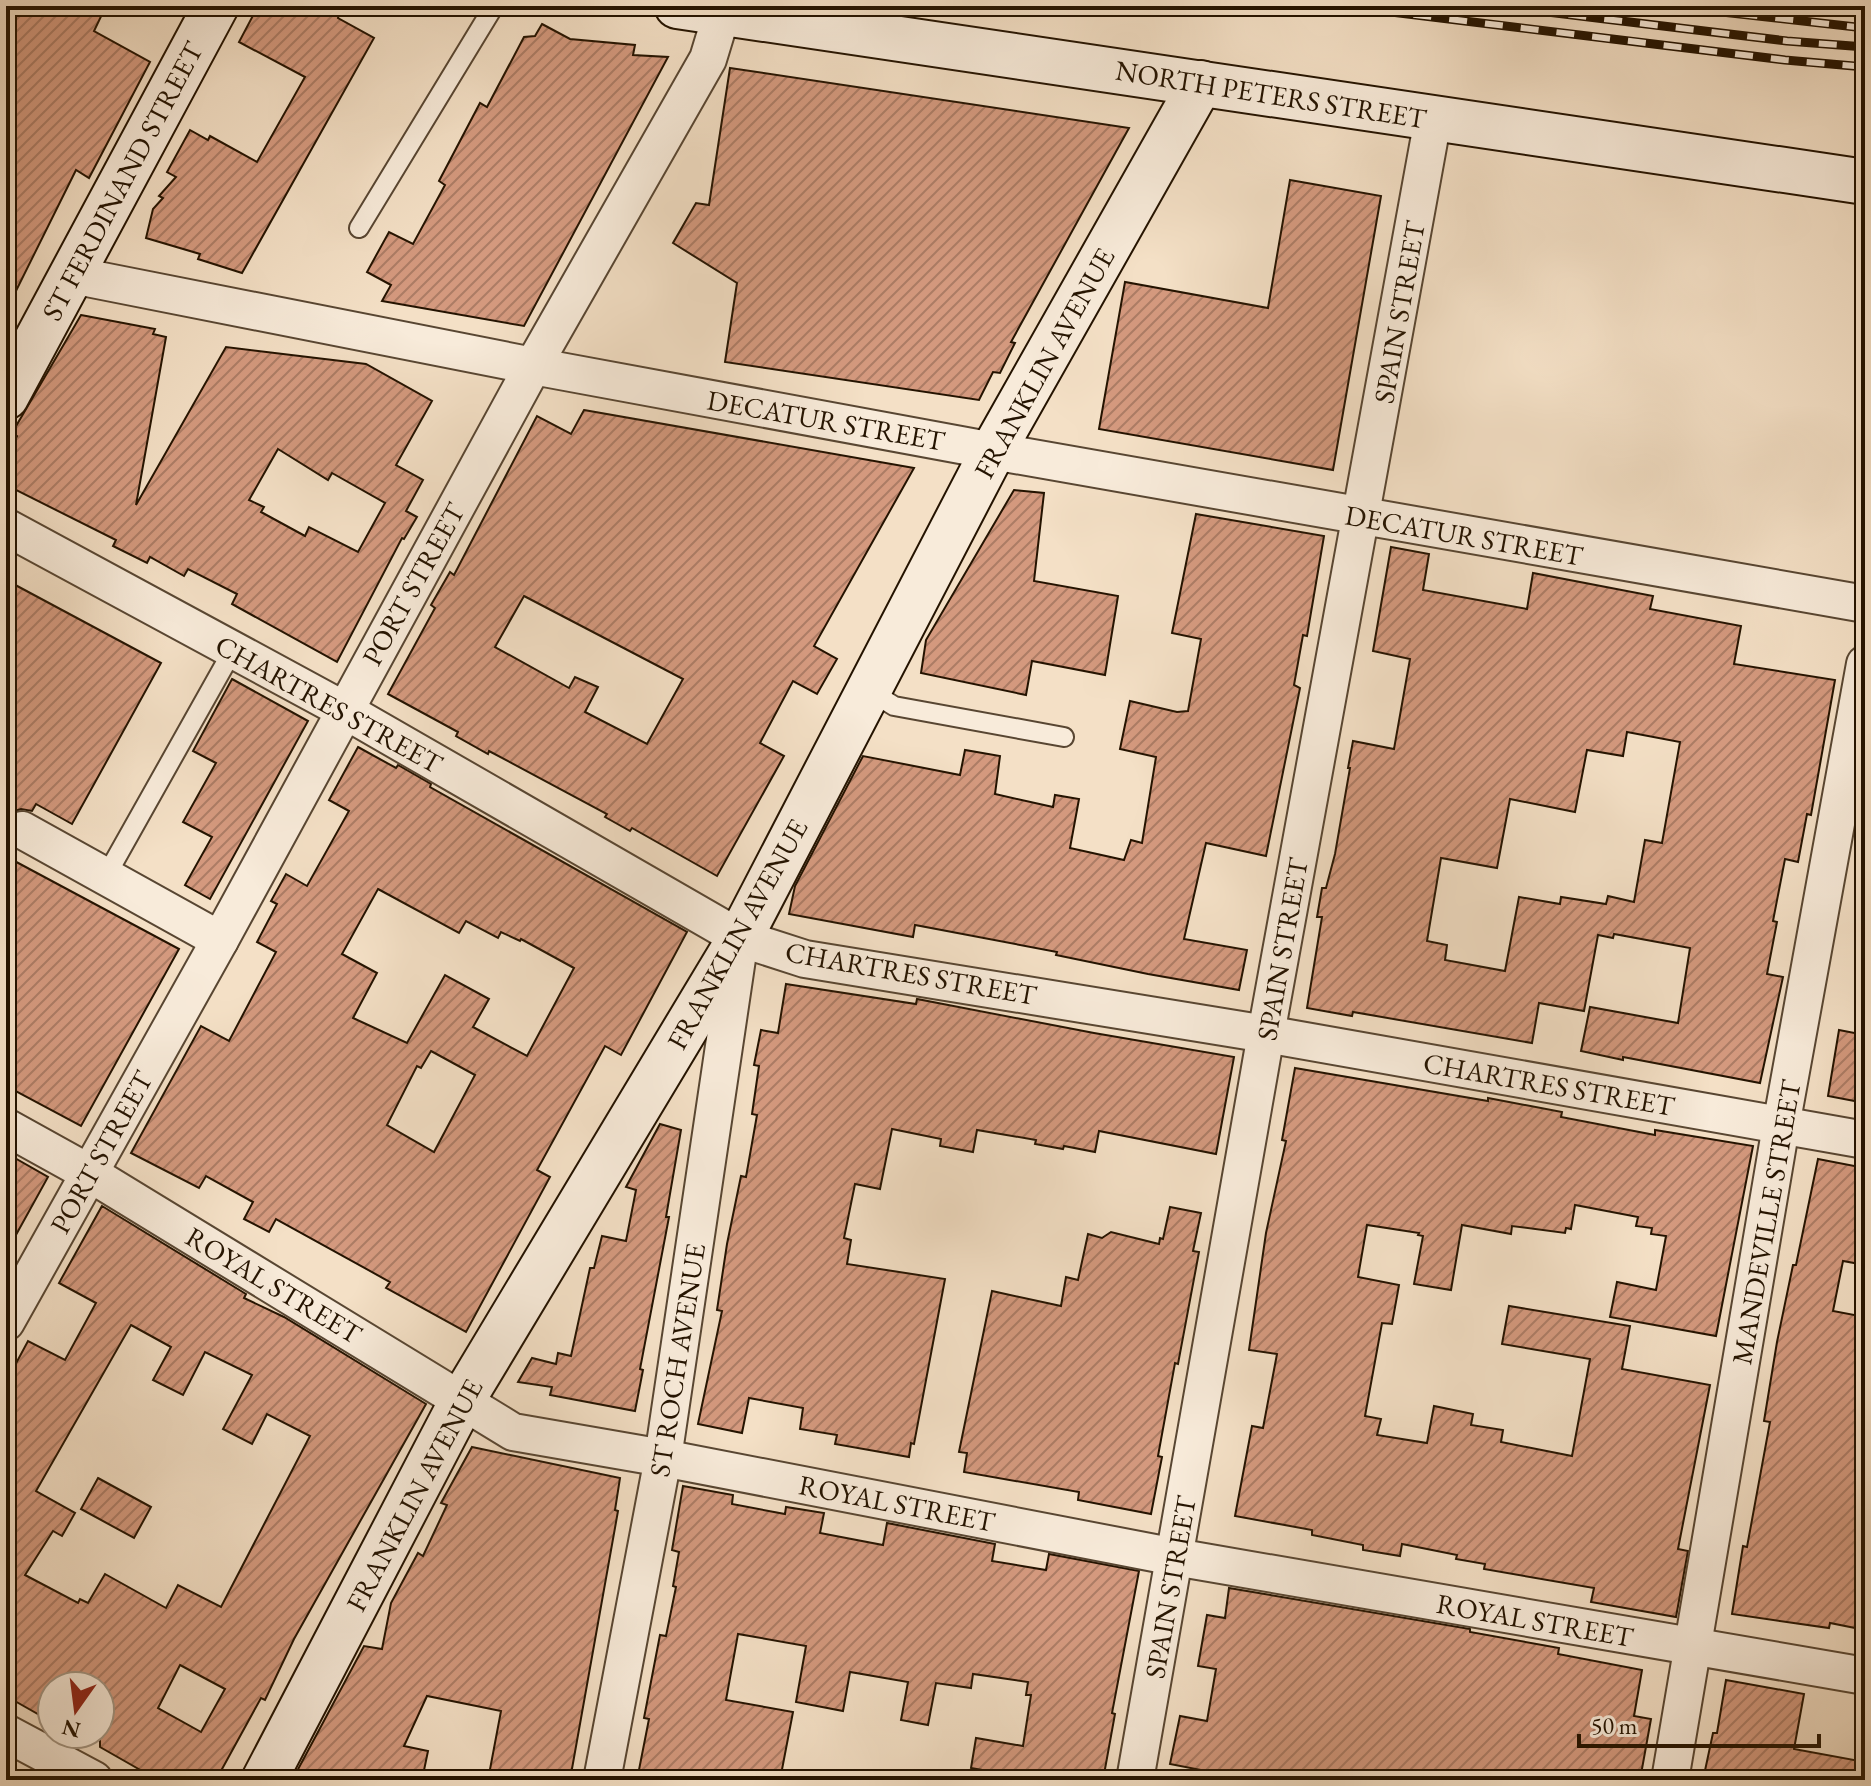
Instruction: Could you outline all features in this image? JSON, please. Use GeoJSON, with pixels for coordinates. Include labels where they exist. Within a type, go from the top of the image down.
{"type":"FeatureCollection","features":[{"type":"Feature","properties":{"kind":"street","name":"ST FERDINAND STREET"},"geometry":{"type":"LineString","coordinates":[[6,397],[216,6]]}},
{"type":"Feature","properties":{"kind":"street","name":"NORTH PETERS STREET"},"geometry":{"type":"LineString","coordinates":[[677,6],[1865,182]]}},
{"type":"Feature","properties":{"kind":"street","name":"PORT STREET"},"geometry":{"type":"LineString","coordinates":[[6,1322],[220,940],[533,366],[708,59],[722,13]]}},
{"type":"Feature","properties":{"kind":"street","name":"FRANKLIN AVENUE"},"geometry":{"type":"LineString","coordinates":[[264,1780],[463,1399],[740,938],[993,451],[1201,83]]}},
{"type":"Feature","properties":{"kind":"street","name":"SPAIN STREET"},"geometry":{"type":"LineString","coordinates":[[1135,1780],[1266,1034],[1433,119]]}},
{"type":"Feature","properties":{"kind":"street","name":"DECATUR STREET"},"geometry":{"type":"LineString","coordinates":[[72,275],[533,366],[993,451],[1865,604]]}},
{"type":"Feature","properties":{"kind":"street","name":"CHARTRES STREET"},"geometry":{"type":"LineString","coordinates":[[6,527],[344,710],[740,938],[805,959],[1266,1034],[1865,1140]]}},
{"type":"Feature","properties":{"kind":"street","name":"MANDEVILLE STREET"},"geometry":{"type":"LineString","coordinates":[[1670,1780],[1781,1126],[1865,664]]}},
{"type":"Feature","properties":{"kind":"street"},"geometry":{"type":"LineString","coordinates":[[22,830],[220,940]]}},
{"type":"Feature","properties":{"kind":"street","name":"ST ROCH AVENUE"},"geometry":{"type":"LineString","coordinates":[[602,1780],[663,1458],[740,938]]}},
{"type":"Feature","properties":{"kind":"street","name":"ROYAL STREET"},"geometry":{"type":"LineString","coordinates":[[6,1127],[89,1173],[513,1432],[1175,1557],[1865,1676]]}},
{"type":"Feature","properties":{"kind":"street"},"geometry":{"type":"LineString","coordinates":[[6,1733],[94,1780]]}},
{"type":"Feature","properties":{"kind":"lane"},"geometry":{"type":"LineString","coordinates":[[359,228],[494,6]]}},
{"type":"Feature","properties":{"kind":"lane"},"geometry":{"type":"LineString","coordinates":[[106,876],[233,650]]}},
{"type":"Feature","properties":{"kind":"lane"},"geometry":{"type":"LineString","coordinates":[[870,691],[894,706],[1064,737]]}},
{"type":"Feature","properties":{"kind":"building"},"geometry":{"type":"Polygon","coordinates":[[[6,6],[106,6],[94,31],[150,62],[89,178],[76,170],[6,311],[6,6]]]}},
{"type":"Feature","properties":{"kind":"building"},"geometry":{"type":"Polygon","coordinates":[[[258,6],[341,6],[338,18],[374,38],[242,273],[198,259],[200,254],[146,238],[153,209],[163,198],[159,196],[176,177],[167,172],[190,130],[208,140],[210,136],[257,162],[305,77],[239,42],[258,6]]]}},
{"type":"Feature","properties":{"kind":"building"},"geometry":{"type":"Polygon","coordinates":[[[542,24],[570,39],[635,45],[633,55],[668,57],[524,326],[382,301],[391,285],[367,272],[389,232],[413,244],[445,185],[439,181],[480,103],[487,107],[524,37],[535,36],[542,24]]]}},
{"type":"Feature","properties":{"kind":"building"},"geometry":{"type":"Polygon","coordinates":[[[730,68],[1129,128],[1011,342],[1015,343],[1000,373],[993,372],[979,400],[725,362],[737,283],[673,243],[696,203],[709,205],[730,68]]]}},
{"type":"Feature","properties":{"kind":"building"},"geometry":{"type":"Polygon","coordinates":[[[1290,180],[1381,196],[1333,470],[1099,429],[1125,282],[1268,308],[1290,180]]]}},
{"type":"Feature","properties":{"kind":"building"},"geometry":{"type":"Polygon","coordinates":[[[81,315],[155,329],[153,334],[166,337],[136,505],[226,347],[366,364],[432,401],[396,465],[423,480],[406,511],[417,517],[402,538],[337,662],[232,604],[237,594],[188,569],[184,576],[150,557],[147,563],[113,546],[116,540],[6,485],[6,456],[17,436],[12,433],[81,315]],[[278,449],[249,500],[264,507],[261,512],[305,536],[309,527],[358,552],[385,503],[332,473],[328,480],[278,449]]]}},
{"type":"Feature","properties":{"kind":"building"},"geometry":{"type":"Polygon","coordinates":[[[584,410],[914,468],[814,646],[837,659],[817,694],[793,681],[760,743],[784,756],[717,876],[489,751],[488,754],[456,736],[458,732],[388,694],[435,608],[431,605],[450,572],[454,575],[537,416],[571,434],[584,410]],[[524,596],[495,647],[569,688],[575,677],[598,687],[585,712],[647,744],[683,679],[524,596]]]}},
{"type":"Feature","properties":{"kind":"building"},"geometry":{"type":"Polygon","coordinates":[[[1014,490],[1044,493],[1034,581],[1118,596],[1105,675],[1032,661],[1026,695],[921,673],[926,640],[1014,490]]]}},
{"type":"Feature","properties":{"kind":"building"},"geometry":{"type":"Polygon","coordinates":[[[1196,514],[1324,536],[1307,636],[1303,635],[1294,685],[1300,688],[1266,856],[1206,843],[1184,939],[1247,950],[1239,990],[915,925],[913,937],[789,914],[795,886],[863,756],[960,775],[965,750],[1000,756],[995,794],[1053,807],[1055,795],[1079,799],[1070,848],[1124,860],[1131,840],[1142,843],[1156,757],[1120,749],[1130,701],[1177,712],[1188,711],[1201,639],[1172,633],[1196,514]]]}},
{"type":"Feature","properties":{"kind":"building"},"geometry":{"type":"Polygon","coordinates":[[[1391,547],[1429,554],[1423,590],[1527,609],[1533,573],[1653,596],[1650,609],[1741,626],[1734,664],[1835,680],[1811,815],[1807,814],[1798,862],[1785,859],[1773,921],[1777,922],[1767,974],[1783,977],[1760,1083],[1581,1051],[1590,1007],[1678,1023],[1690,948],[1614,934],[1613,938],[1598,935],[1584,1011],[1539,1003],[1532,1043],[1353,1012],[1352,1016],[1307,1008],[1322,917],[1317,917],[1322,888],[1326,888],[1335,854],[1353,741],[1394,749],[1410,659],[1373,651],[1391,547]],[[1627,732],[1623,756],[1587,750],[1575,812],[1510,799],[1497,868],[1441,858],[1427,941],[1447,945],[1445,960],[1505,971],[1519,897],[1560,904],[1561,897],[1606,904],[1608,896],[1634,902],[1645,840],[1662,843],[1680,742],[1627,732]]]}},
{"type":"Feature","properties":{"kind":"building"},"geometry":{"type":"Polygon","coordinates":[[[6,580],[161,663],[72,824],[36,804],[32,811],[21,809],[6,817],[6,580]]]}},
{"type":"Feature","properties":{"kind":"building"},"geometry":{"type":"Polygon","coordinates":[[[232,679],[308,721],[210,899],[185,885],[212,837],[183,822],[216,763],[193,751],[232,679]]]}},
{"type":"Feature","properties":{"kind":"building"},"geometry":{"type":"Polygon","coordinates":[[[358,747],[396,768],[398,765],[431,784],[430,787],[687,932],[621,1055],[605,1046],[537,1170],[550,1177],[466,1332],[386,1288],[390,1282],[276,1219],[269,1232],[244,1219],[253,1202],[206,1176],[199,1188],[131,1153],[201,1026],[229,1041],[276,952],[257,942],[277,904],[271,901],[286,874],[307,886],[349,811],[329,800],[358,747]],[[378,889],[342,954],[377,973],[353,1018],[407,1043],[445,975],[489,999],[473,1027],[527,1056],[574,968],[521,939],[501,932],[498,938],[466,921],[459,933],[378,889]],[[431,1051],[421,1068],[417,1066],[387,1125],[434,1152],[475,1075],[431,1051]]]}},
{"type":"Feature","properties":{"kind":"building"},"geometry":{"type":"Polygon","coordinates":[[[6,843],[12,848],[7,857],[179,949],[81,1126],[6,1086],[6,843]]]}},
{"type":"Feature","properties":{"kind":"building"},"geometry":{"type":"Polygon","coordinates":[[[786,984],[916,1004],[917,999],[1234,1057],[1216,1154],[1099,1131],[1095,1152],[1035,1144],[1036,1140],[977,1130],[973,1152],[940,1146],[941,1139],[892,1129],[880,1189],[855,1184],[844,1238],[851,1240],[847,1264],[945,1279],[909,1457],[835,1444],[837,1435],[800,1429],[803,1408],[749,1398],[742,1433],[698,1424],[722,1311],[717,1310],[727,1244],[741,1176],[746,1177],[757,1115],[752,1114],[759,1066],[754,1065],[761,1030],[778,1033],[786,984]]]}},
{"type":"Feature","properties":{"kind":"building"},"geometry":{"type":"Polygon","coordinates":[[[1839,1030],[1865,1035],[1865,1103],[1828,1096],[1839,1030]]]}},
{"type":"Feature","properties":{"kind":"building"},"geometry":{"type":"Polygon","coordinates":[[[1295,1068],[1488,1101],[1488,1098],[1562,1112],[1561,1117],[1655,1135],[1655,1130],[1753,1146],[1716,1336],[1610,1317],[1617,1282],[1656,1290],[1666,1236],[1651,1234],[1652,1228],[1636,1226],[1638,1217],[1575,1205],[1571,1229],[1566,1228],[1565,1233],[1512,1226],[1511,1234],[1462,1225],[1451,1290],[1414,1284],[1423,1236],[1367,1225],[1358,1277],[1399,1285],[1392,1324],[1382,1323],[1365,1416],[1381,1419],[1377,1435],[1427,1443],[1434,1406],[1473,1414],[1471,1425],[1503,1430],[1501,1442],[1572,1456],[1590,1359],[1502,1344],[1509,1306],[1630,1326],[1622,1369],[1710,1385],[1678,1549],[1688,1551],[1676,1617],[1591,1602],[1594,1588],[1484,1569],[1485,1564],[1456,1559],[1457,1555],[1402,1544],[1400,1556],[1363,1550],[1363,1545],[1312,1535],[1312,1530],[1235,1516],[1252,1426],[1263,1428],[1277,1354],[1249,1350],[1266,1233],[1286,1141],[1282,1140],[1295,1068]]]}},
{"type":"Feature","properties":{"kind":"building"},"geometry":{"type":"Polygon","coordinates":[[[660,1124],[681,1130],[635,1411],[550,1395],[552,1387],[518,1382],[532,1358],[556,1364],[558,1353],[571,1356],[590,1268],[594,1268],[602,1236],[626,1241],[636,1190],[626,1187],[660,1124]]]}},
{"type":"Feature","properties":{"kind":"building"},"geometry":{"type":"Polygon","coordinates":[[[6,1153],[48,1177],[6,1253],[6,1153]]]}},
{"type":"Feature","properties":{"kind":"building"},"geometry":{"type":"Polygon","coordinates":[[[1818,1159],[1865,1168],[1865,1265],[1843,1261],[1833,1311],[1865,1317],[1865,1630],[1830,1623],[1829,1628],[1732,1614],[1743,1546],[1747,1547],[1770,1422],[1764,1421],[1777,1342],[1818,1159]]]}},
{"type":"Feature","properties":{"kind":"building"},"geometry":{"type":"Polygon","coordinates":[[[102,1206],[246,1294],[244,1298],[284,1317],[426,1404],[294,1639],[265,1700],[261,1698],[216,1780],[158,1780],[105,1750],[116,1750],[116,1670],[36,1670],[36,1713],[6,1696],[6,1382],[28,1341],[65,1360],[96,1303],[59,1283],[102,1206]],[[131,1325],[36,1491],[75,1513],[62,1536],[53,1531],[25,1575],[78,1603],[80,1599],[88,1603],[105,1574],[166,1608],[178,1585],[221,1607],[310,1436],[267,1414],[252,1444],[223,1429],[252,1375],[205,1352],[183,1395],[153,1380],[171,1347],[131,1325]],[[180,1665],[158,1708],[201,1732],[225,1689],[180,1665]]]}},
{"type":"Feature","properties":{"kind":"building"},"geometry":{"type":"Polygon","coordinates":[[[1170,1207],[1201,1213],[1193,1251],[1199,1252],[1178,1364],[1175,1363],[1151,1514],[1078,1500],[1079,1492],[964,1472],[967,1453],[959,1452],[992,1291],[1061,1306],[1066,1277],[1078,1280],[1088,1234],[1102,1238],[1111,1232],[1159,1244],[1160,1238],[1163,1239],[1170,1207]]]}},
{"type":"Feature","properties":{"kind":"building"},"geometry":{"type":"Polygon","coordinates":[[[472,1447],[620,1478],[615,1510],[618,1511],[570,1780],[488,1780],[501,1711],[427,1696],[404,1746],[428,1751],[422,1780],[333,1780],[296,1773],[364,1646],[382,1649],[391,1603],[418,1553],[423,1556],[447,1505],[441,1503],[472,1447]]]}},
{"type":"Feature","properties":{"kind":"building"},"geometry":{"type":"Polygon","coordinates":[[[98,1478],[151,1507],[134,1538],[81,1509],[98,1478]]]}},
{"type":"Feature","properties":{"kind":"building"},"geometry":{"type":"Polygon","coordinates":[[[683,1486],[733,1495],[732,1504],[785,1514],[786,1507],[824,1513],[820,1533],[883,1545],[887,1523],[995,1544],[992,1561],[1046,1570],[1049,1554],[1139,1571],[1112,1713],[1115,1714],[1103,1780],[1039,1780],[971,1768],[976,1738],[1023,1746],[1031,1695],[1026,1695],[1028,1682],[973,1674],[971,1688],[936,1683],[928,1725],[901,1720],[908,1682],[850,1672],[843,1711],[796,1702],[806,1646],[738,1634],[726,1700],[793,1712],[780,1780],[637,1780],[649,1719],[644,1718],[660,1635],[666,1636],[676,1587],[673,1586],[679,1552],[672,1550],[683,1486]]]}},
{"type":"Feature","properties":{"kind":"building"},"geometry":{"type":"Polygon","coordinates":[[[1229,1588],[1470,1629],[1470,1632],[1559,1648],[1558,1654],[1642,1670],[1634,1716],[1651,1719],[1640,1780],[1252,1780],[1170,1764],[1180,1716],[1207,1721],[1216,1669],[1198,1666],[1207,1615],[1225,1618],[1229,1588]]]}},
{"type":"Feature","properties":{"kind":"building"},"geometry":{"type":"Polygon","coordinates":[[[1726,1680],[1804,1694],[1794,1749],[1865,1762],[1865,1780],[1703,1780],[1713,1733],[1717,1733],[1726,1680]]]}},
{"type":"Feature","properties":{"kind":"railway"},"geometry":{"type":"LineString","coordinates":[[1342,6],[1865,67]]}},
{"type":"Feature","properties":{"kind":"railway"},"geometry":{"type":"LineString","coordinates":[[1497,6],[1787,41],[1865,47]]}},
{"type":"Feature","properties":{"kind":"railway"},"geometry":{"type":"LineString","coordinates":[[1668,6],[1865,28]]}}]}
